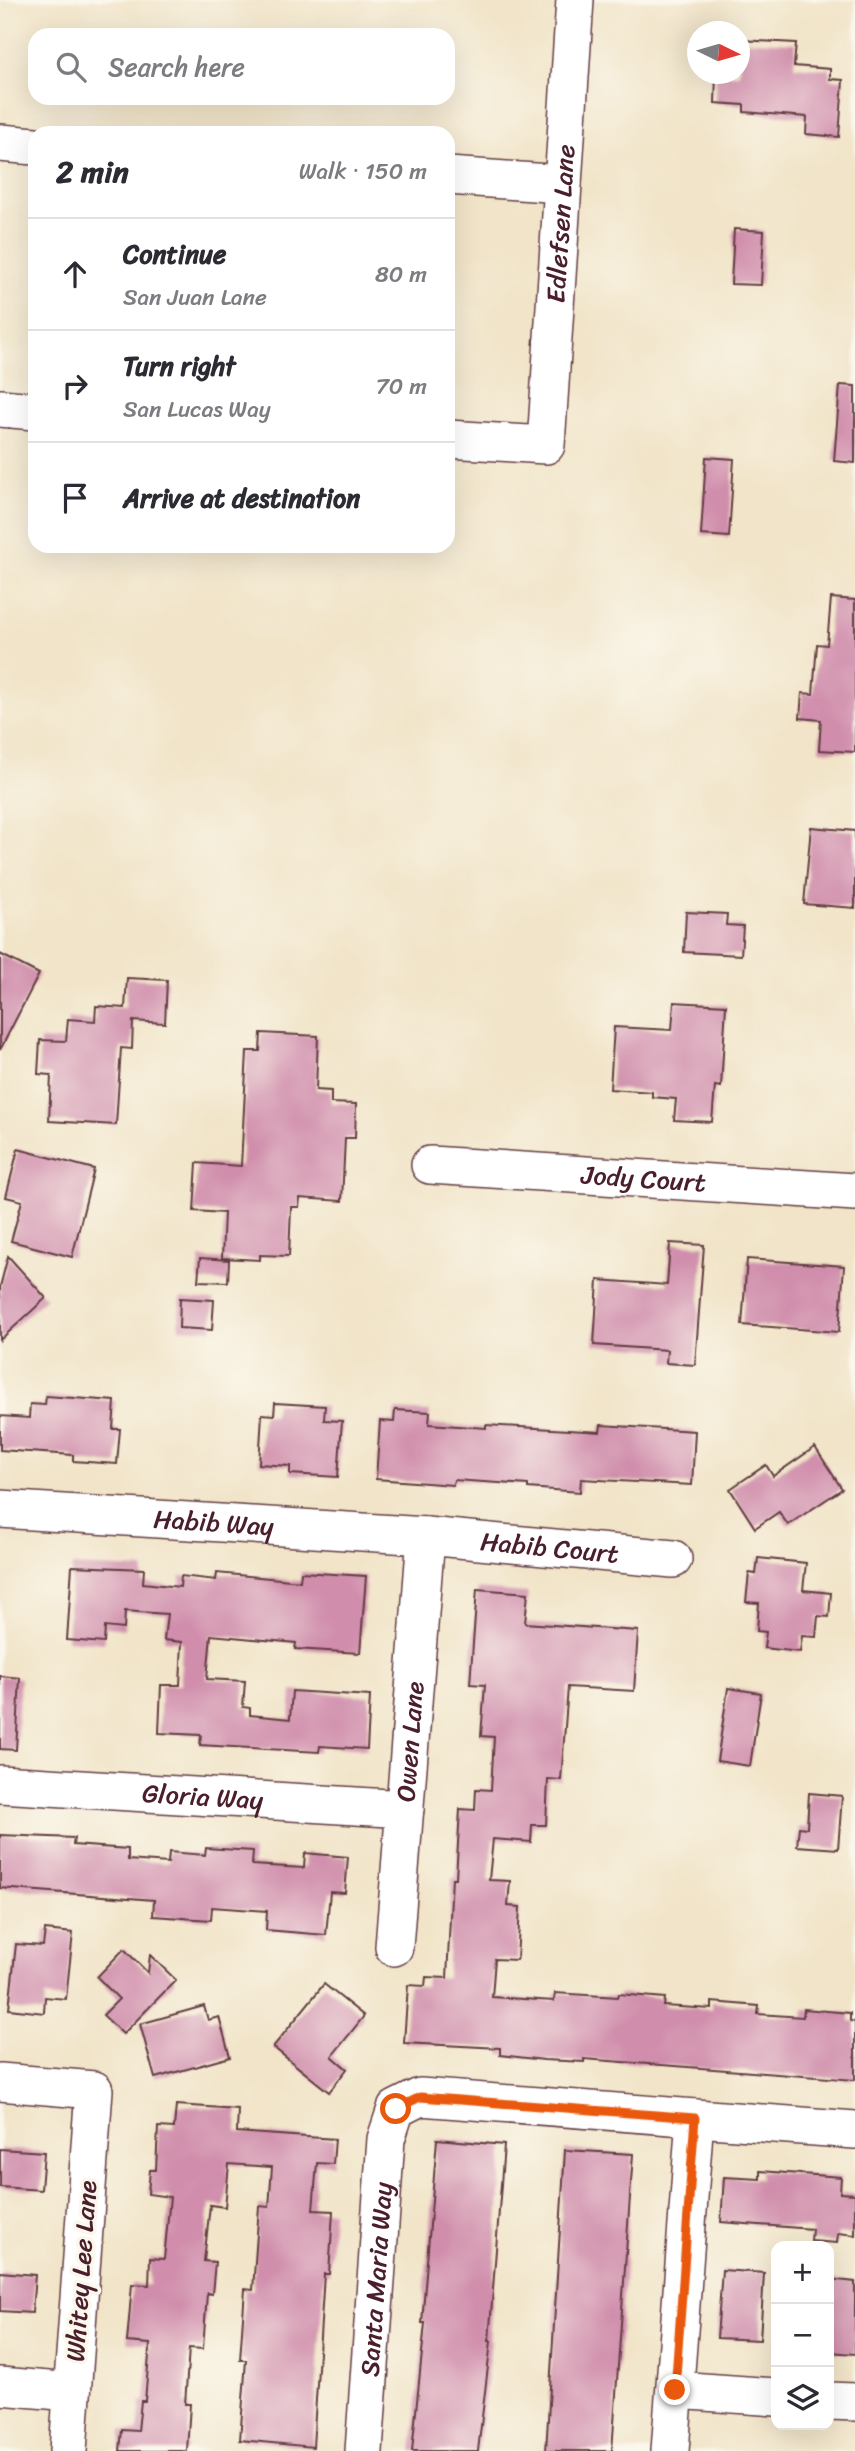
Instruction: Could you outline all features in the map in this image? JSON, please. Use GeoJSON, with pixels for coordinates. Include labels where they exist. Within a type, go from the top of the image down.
{"type":"FeatureCollection","features":[{"type":"Feature","properties":{"kind":"street","name":"Edlefsen Lane"},"geometry":{"type":"LineString","coordinates":[[455,439],[546,445],[575,0]]}},
{"type":"Feature","properties":{"kind":"street"},"geometry":{"type":"LineString","coordinates":[[0,143],[28,145]]}},
{"type":"Feature","properties":{"kind":"street"},"geometry":{"type":"LineString","coordinates":[[455,176],[563,184]]}},
{"type":"Feature","properties":{"kind":"street"},"geometry":{"type":"LineString","coordinates":[[0,408],[28,410]]}},
{"type":"Feature","properties":{"kind":"street","name":"Jody Court"},"geometry":{"type":"LineString","coordinates":[[430,1165],[855,1192]]}},
{"type":"Feature","properties":{"kind":"street","name":"Habib Way"},"geometry":{"type":"LineString","coordinates":[[0,1509],[426,1536]]}},
{"type":"Feature","properties":{"kind":"street","name":"Habib Court"},"geometry":{"type":"LineString","coordinates":[[426,1536],[673,1559]]}},
{"type":"Feature","properties":{"kind":"street","name":"Owen Lane"},"geometry":{"type":"LineString","coordinates":[[394,1947],[426,1536]]}},
{"type":"Feature","properties":{"kind":"street","name":"Gloria Way"},"geometry":{"type":"LineString","coordinates":[[0,1784],[405,1809]]}},
{"type":"Feature","properties":{"kind":"street","name":"Whitey Lee Lane"},"geometry":{"type":"LineString","coordinates":[[0,2082],[94,2090],[68,2451]]}},
{"type":"Feature","properties":{"kind":"street","name":"Santa Maria Way"},"geometry":{"type":"LineString","coordinates":[[364,2451],[386,2139],[396,2109],[420,2097],[695,2118]]}},
{"type":"Feature","properties":{"kind":"street"},"geometry":{"type":"LineString","coordinates":[[670,2451],[695,2118],[855,2130]]}},
{"type":"Feature","properties":{"kind":"street"},"geometry":{"type":"LineString","coordinates":[[0,2386],[72,2392]]}},
{"type":"Feature","properties":{"kind":"street"},"geometry":{"type":"LineString","coordinates":[[675,2390],[771,2397]]}},
{"type":"Feature","properties":{"kind":"street"},"geometry":{"type":"LineString","coordinates":[[834,2401],[855,2402]]}},
{"type":"Feature","properties":{"kind":"building"},"geometry":{"type":"Polygon","coordinates":[[[750,41],[796,43],[794,66],[830,69],[830,79],[843,80],[839,137],[806,134],[807,117],[744,112],[744,105],[715,103],[716,84],[750,84],[750,41]]]}},
{"type":"Feature","properties":{"kind":"building"},"geometry":{"type":"Polygon","coordinates":[[[734,229],[764,231],[761,285],[731,284],[734,229]]]}},
{"type":"Feature","properties":{"kind":"building"},"geometry":{"type":"Polygon","coordinates":[[[840,385],[855,386],[855,463],[834,461],[840,385]]]}},
{"type":"Feature","properties":{"kind":"building"},"geometry":{"type":"Polygon","coordinates":[[[706,457],[734,459],[729,537],[701,535],[706,457]]]}},
{"type":"Feature","properties":{"kind":"building"},"geometry":{"type":"Polygon","coordinates":[[[831,598],[855,600],[855,752],[819,750],[821,720],[800,718],[802,693],[813,694],[817,644],[827,645],[831,598]]]}},
{"type":"Feature","properties":{"kind":"building"},"geometry":{"type":"Polygon","coordinates":[[[811,827],[855,831],[855,908],[804,904],[811,827]]]}},
{"type":"Feature","properties":{"kind":"building"},"geometry":{"type":"Polygon","coordinates":[[[686,912],[727,914],[726,925],[743,926],[741,955],[684,952],[686,912]]]}},
{"type":"Feature","properties":{"kind":"building"},"geometry":{"type":"Polygon","coordinates":[[[0,954],[39,974],[0,1050],[0,954]]]}},
{"type":"Feature","properties":{"kind":"building"},"geometry":{"type":"Polygon","coordinates":[[[127,978],[167,980],[165,1023],[133,1021],[132,1049],[121,1048],[116,1125],[49,1121],[51,1075],[38,1074],[40,1040],[66,1041],[68,1019],[95,1021],[96,1006],[125,1008],[127,978]]]}},
{"type":"Feature","properties":{"kind":"building"},"geometry":{"type":"Polygon","coordinates":[[[674,1002],[726,1005],[721,1087],[715,1086],[712,1122],[674,1120],[676,1099],[652,1097],[652,1092],[610,1089],[614,1027],[672,1030],[674,1002]]]}},
{"type":"Feature","properties":{"kind":"building"},"geometry":{"type":"Polygon","coordinates":[[[261,1033],[318,1036],[316,1090],[331,1091],[331,1103],[356,1104],[355,1138],[345,1138],[342,1201],[300,1198],[299,1207],[291,1207],[289,1256],[260,1255],[260,1260],[222,1258],[224,1213],[194,1211],[197,1163],[241,1166],[247,1051],[260,1051],[261,1033]]]}},
{"type":"Feature","properties":{"kind":"building"},"geometry":{"type":"Polygon","coordinates":[[[18,1149],[94,1169],[72,1257],[11,1241],[22,1201],[6,1197],[18,1149]]]}},
{"type":"Feature","properties":{"kind":"building"},"geometry":{"type":"Polygon","coordinates":[[[670,1243],[704,1245],[695,1365],[666,1363],[667,1350],[594,1345],[598,1280],[667,1285],[670,1243]]]}},
{"type":"Feature","properties":{"kind":"building"},"geometry":{"type":"Polygon","coordinates":[[[8,1256],[46,1298],[0,1340],[0,1287],[8,1256]]]}},
{"type":"Feature","properties":{"kind":"building"},"geometry":{"type":"Polygon","coordinates":[[[200,1258],[229,1260],[228,1282],[198,1281],[200,1258]]]}},
{"type":"Feature","properties":{"kind":"building"},"geometry":{"type":"Polygon","coordinates":[[[747,1259],[844,1266],[839,1332],[742,1325],[747,1259]]]}},
{"type":"Feature","properties":{"kind":"building"},"geometry":{"type":"Polygon","coordinates":[[[180,1298],[214,1300],[212,1330],[179,1328],[180,1298]]]}},
{"type":"Feature","properties":{"kind":"building"},"geometry":{"type":"Polygon","coordinates":[[[46,1396],[115,1401],[113,1429],[120,1429],[117,1464],[73,1461],[73,1455],[0,1450],[0,1416],[29,1418],[30,1404],[45,1405],[46,1396]]]}},
{"type":"Feature","properties":{"kind":"building"},"geometry":{"type":"Polygon","coordinates":[[[275,1403],[325,1406],[324,1420],[342,1421],[338,1477],[290,1474],[290,1466],[259,1464],[262,1414],[274,1415],[275,1403]]]}},
{"type":"Feature","properties":{"kind":"building"},"geometry":{"type":"Polygon","coordinates":[[[395,1410],[430,1412],[429,1424],[486,1428],[486,1425],[600,1432],[601,1425],[695,1431],[692,1485],[581,1479],[580,1492],[454,1480],[453,1485],[376,1479],[380,1421],[394,1422],[395,1410]]]}},
{"type":"Feature","properties":{"kind":"building"},"geometry":{"type":"Polygon","coordinates":[[[815,1447],[842,1489],[788,1525],[779,1512],[755,1528],[730,1489],[766,1465],[773,1476],[815,1447]]]}},
{"type":"Feature","properties":{"kind":"building"},"geometry":{"type":"Polygon","coordinates":[[[758,1558],[806,1563],[803,1590],[831,1593],[829,1617],[818,1616],[816,1637],[802,1636],[800,1652],[764,1648],[766,1632],[757,1631],[759,1603],[746,1602],[749,1573],[756,1574],[758,1558]]]}},
{"type":"Feature","properties":{"kind":"building"},"geometry":{"type":"Polygon","coordinates":[[[72,1566],[144,1569],[143,1583],[180,1587],[181,1576],[216,1580],[217,1573],[300,1581],[301,1572],[366,1576],[360,1653],[295,1649],[296,1643],[211,1635],[207,1679],[245,1681],[243,1707],[250,1708],[250,1715],[290,1719],[292,1691],[370,1696],[367,1749],[320,1746],[319,1752],[200,1745],[201,1735],[159,1733],[161,1685],[180,1685],[182,1642],[164,1640],[167,1614],[125,1611],[124,1629],[105,1627],[104,1643],[67,1640],[72,1566]]]}},
{"type":"Feature","properties":{"kind":"building"},"geometry":{"type":"Polygon","coordinates":[[[477,1589],[528,1593],[525,1623],[638,1631],[634,1691],[568,1687],[561,1780],[548,1779],[546,1825],[532,1825],[531,1842],[493,1839],[489,1880],[510,1881],[508,1906],[520,1907],[517,1960],[495,1959],[492,1997],[554,2001],[555,1993],[618,1997],[619,1994],[665,1998],[664,2006],[712,2009],[712,2002],[759,2006],[758,2014],[803,2017],[804,2009],[850,2013],[850,2021],[855,2022],[855,2080],[584,2059],[584,2062],[544,2060],[500,2055],[500,2048],[404,2043],[408,1985],[425,1986],[426,1977],[447,1978],[452,1878],[456,1878],[460,1809],[475,1810],[476,1789],[491,1790],[494,1737],[481,1736],[485,1685],[470,1684],[477,1589]]]}},
{"type":"Feature","properties":{"kind":"building"},"geometry":{"type":"Polygon","coordinates":[[[0,1676],[20,1678],[16,1750],[0,1749],[0,1676]]]}},
{"type":"Feature","properties":{"kind":"building"},"geometry":{"type":"Polygon","coordinates":[[[728,1688],[761,1693],[750,1766],[717,1761],[728,1688]]]}},
{"type":"Feature","properties":{"kind":"building"},"geometry":{"type":"Polygon","coordinates":[[[809,1793],[842,1796],[838,1849],[797,1846],[799,1827],[807,1828],[809,1793]]]}},
{"type":"Feature","properties":{"kind":"building"},"geometry":{"type":"Polygon","coordinates":[[[0,1835],[74,1838],[73,1845],[128,1849],[128,1860],[168,1863],[169,1852],[205,1855],[206,1848],[253,1851],[252,1865],[304,1868],[305,1853],[348,1857],[345,1893],[330,1892],[326,1935],[266,1930],[267,1911],[212,1907],[211,1920],[153,1916],[154,1900],[0,1888],[0,1835]]]}},
{"type":"Feature","properties":{"kind":"building"},"geometry":{"type":"Polygon","coordinates":[[[45,1930],[73,1933],[66,1999],[45,1997],[44,2013],[9,2009],[16,1944],[43,1946],[45,1930]]]}},
{"type":"Feature","properties":{"kind":"building"},"geometry":{"type":"Polygon","coordinates":[[[124,1949],[148,1973],[150,1955],[176,1980],[123,2034],[103,2015],[119,1999],[97,1977],[124,1949]]]}},
{"type":"Feature","properties":{"kind":"building"},"geometry":{"type":"Polygon","coordinates":[[[324,1984],[364,2016],[332,2056],[347,2069],[329,2092],[273,2047],[324,1984]]]}},
{"type":"Feature","properties":{"kind":"building"},"geometry":{"type":"Polygon","coordinates":[[[204,2006],[208,2020],[219,2017],[230,2057],[155,2078],[140,2024],[204,2006]]]}},
{"type":"Feature","properties":{"kind":"building"},"geometry":{"type":"Polygon","coordinates":[[[176,2105],[238,2109],[237,2132],[335,2139],[333,2164],[317,2163],[313,2210],[333,2211],[329,2274],[324,2274],[313,2447],[240,2440],[246,2360],[240,2360],[245,2289],[253,2290],[259,2206],[269,2207],[272,2167],[229,2164],[225,2207],[210,2205],[204,2261],[215,2262],[212,2294],[207,2293],[203,2349],[189,2348],[185,2404],[190,2404],[187,2451],[120,2451],[122,2430],[138,2431],[141,2401],[145,2401],[150,2344],[127,2342],[132,2284],[149,2285],[150,2258],[164,2259],[170,2197],[148,2194],[150,2170],[156,2170],[158,2127],[174,2128],[176,2105]]]}},
{"type":"Feature","properties":{"kind":"building"},"geometry":{"type":"Polygon","coordinates":[[[437,2139],[504,2145],[491,2341],[478,2451],[412,2451],[425,2323],[422,2323],[437,2139]]]}},
{"type":"Feature","properties":{"kind":"building"},"geometry":{"type":"Polygon","coordinates":[[[0,2149],[44,2152],[41,2190],[0,2187],[0,2149]]]}},
{"type":"Feature","properties":{"kind":"building"},"geometry":{"type":"Polygon","coordinates":[[[565,2150],[633,2154],[612,2451],[546,2451],[565,2150]]]}},
{"type":"Feature","properties":{"kind":"building"},"geometry":{"type":"Polygon","coordinates":[[[760,2171],[841,2177],[840,2193],[855,2194],[855,2235],[838,2233],[837,2243],[811,2241],[812,2229],[721,2222],[724,2177],[760,2179],[760,2171]]]}},
{"type":"Feature","properties":{"kind":"building"},"geometry":{"type":"Polygon","coordinates":[[[722,2270],[764,2273],[760,2340],[717,2338],[722,2270]]]}},
{"type":"Feature","properties":{"kind":"building"},"geometry":{"type":"Polygon","coordinates":[[[0,2272],[35,2275],[32,2313],[0,2311],[0,2272]]]}},
{"type":"Feature","properties":{"kind":"building"},"geometry":{"type":"Polygon","coordinates":[[[834,2280],[855,2282],[855,2354],[834,2352],[834,2280]]]}},
{"type":"Feature","properties":{"kind":"route"},"geometry":{"type":"LineString","coordinates":[[396,2109],[420,2097],[695,2118],[675,2390]]}}]}
